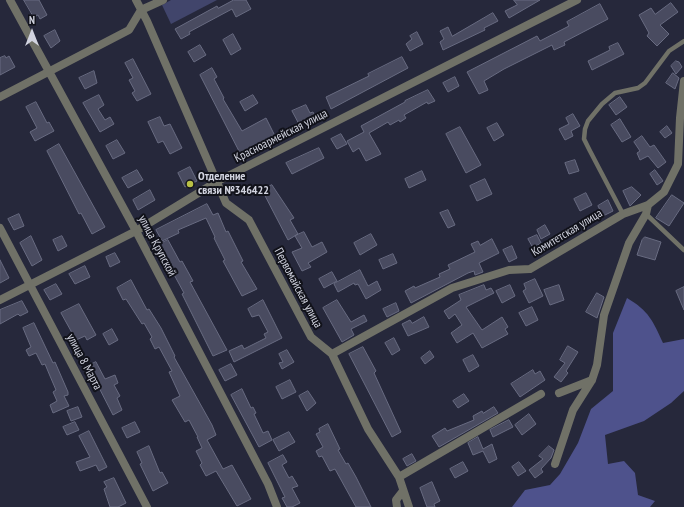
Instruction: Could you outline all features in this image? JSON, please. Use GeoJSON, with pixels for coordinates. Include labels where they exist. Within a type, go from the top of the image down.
{"type":"FeatureCollection","features":[{"type":"Feature","properties":{"kind":"street","name":"улица Крупской"},"geometry":{"type":"LineString","coordinates":[[10,0],[136,231],[268,484],[277,507]]}},
{"type":"Feature","properties":{"kind":"street","name":"Первомайская улица"},"geometry":{"type":"LineString","coordinates":[[136,0],[218,181],[226,203],[249,220],[311,337],[332,354],[368,429],[399,477],[409,507]]}},
{"type":"Feature","properties":{"kind":"street"},"geometry":{"type":"LineString","coordinates":[[0,97],[129,30],[141,10],[163,0]]}},
{"type":"Feature","properties":{"kind":"street","name":"Красноармейская улица"},"geometry":{"type":"LineString","coordinates":[[0,300],[136,231],[218,181],[577,0]]}},
{"type":"Feature","properties":{"kind":"street","name":"Комитетская улица"},"geometry":{"type":"LineString","coordinates":[[332,354],[452,288],[509,270],[530,269],[623,214],[648,205],[664,192],[678,164],[680,118],[684,81]]}},
{"type":"Feature","properties":{"kind":"street"},"geometry":{"type":"LineString","coordinates":[[555,464],[573,410],[592,380],[597,365],[604,315],[629,243],[646,214],[648,205]]}},
{"type":"Feature","properties":{"kind":"street","name":"улица 8 Марта"},"geometry":{"type":"LineString","coordinates":[[0,228],[147,507]]}},
{"type":"Feature","properties":{"kind":"street"},"geometry":{"type":"LineString","coordinates":[[558,393],[592,380]]}},
{"type":"Feature","properties":{"kind":"street"},"geometry":{"type":"LineString","coordinates":[[399,477],[540,394]]}},
{"type":"Feature","properties":{"kind":"street"},"geometry":{"type":"LineString","coordinates":[[397,507],[396,500],[403,491]]}},
{"type":"Feature","properties":{"kind":"lane"},"geometry":{"type":"LineString","coordinates":[[623,214],[584,139],[585,129],[588,121],[602,104],[615,93],[638,88],[645,83],[670,52],[684,41]]}},
{"type":"Feature","properties":{"kind":"lane"},"geometry":{"type":"LineString","coordinates":[[646,214],[684,250]]}},
{"type":"Feature","properties":{"kind":"shaded area"},"geometry":{"type":"Polygon","coordinates":[[[171,0],[217,0],[171,24],[162,5],[171,0]]]}},
{"type":"Feature","properties":{"kind":"shaded area"},"geometry":{"type":"Polygon","coordinates":[[[627,298],[640,307],[650,317],[663,343],[684,339],[684,391],[671,403],[644,421],[605,435],[608,464],[624,461],[635,473],[638,495],[655,501],[650,507],[512,507],[525,490],[550,485],[560,474],[578,443],[591,409],[613,391],[613,333],[627,298]]]}},
{"type":"Feature","properties":{"kind":"building"},"geometry":{"type":"Polygon","coordinates":[[[24,0],[39,0],[47,15],[40,19],[38,15],[34,17],[24,0]]]}},
{"type":"Feature","properties":{"kind":"building"},"geometry":{"type":"Polygon","coordinates":[[[234,0],[246,0],[251,9],[236,17],[232,9],[189,32],[190,34],[181,39],[175,29],[217,6],[218,8],[234,0]]]}},
{"type":"Feature","properties":{"kind":"building"},"geometry":{"type":"Polygon","coordinates":[[[514,0],[540,0],[509,18],[505,11],[517,5],[514,0]]]}},
{"type":"Feature","properties":{"kind":"building"},"geometry":{"type":"Polygon","coordinates":[[[671,3],[678,12],[660,25],[669,34],[657,46],[647,36],[649,33],[639,15],[651,8],[655,14],[671,3]]]}},
{"type":"Feature","properties":{"kind":"building"},"geometry":{"type":"Polygon","coordinates":[[[600,4],[608,19],[564,42],[565,45],[554,50],[552,45],[504,69],[484,81],[488,90],[479,94],[467,72],[537,36],[540,41],[569,26],[567,22],[600,4]]]}},
{"type":"Feature","properties":{"kind":"building"},"geometry":{"type":"Polygon","coordinates":[[[493,13],[498,21],[484,28],[485,30],[443,50],[440,42],[444,39],[440,31],[448,27],[452,36],[493,13]]]}},
{"type":"Feature","properties":{"kind":"building"},"geometry":{"type":"Polygon","coordinates":[[[55,30],[60,41],[51,48],[44,36],[55,30]]]}},
{"type":"Feature","properties":{"kind":"building"},"geometry":{"type":"Polygon","coordinates":[[[417,32],[423,44],[410,51],[406,44],[412,39],[410,36],[417,32]]]}},
{"type":"Feature","properties":{"kind":"building"},"geometry":{"type":"Polygon","coordinates":[[[233,34],[241,49],[231,55],[223,40],[233,34]]]}},
{"type":"Feature","properties":{"kind":"building"},"geometry":{"type":"Polygon","coordinates":[[[618,43],[624,54],[592,70],[588,61],[610,50],[609,47],[618,43]]]}},
{"type":"Feature","properties":{"kind":"building"},"geometry":{"type":"Polygon","coordinates":[[[200,45],[206,55],[194,62],[188,52],[200,45]]]}},
{"type":"Feature","properties":{"kind":"building"},"geometry":{"type":"Polygon","coordinates":[[[5,56],[6,58],[9,56],[15,67],[0,75],[0,58],[5,56]]]}},
{"type":"Feature","properties":{"kind":"building"},"geometry":{"type":"Polygon","coordinates":[[[402,57],[408,68],[331,109],[326,97],[369,76],[368,74],[402,57]]]}},
{"type":"Feature","properties":{"kind":"building"},"geometry":{"type":"Polygon","coordinates":[[[133,59],[151,94],[137,101],[132,93],[135,91],[129,80],[133,78],[125,63],[133,59]]]}},
{"type":"Feature","properties":{"kind":"building"},"geometry":{"type":"Polygon","coordinates":[[[676,61],[679,62],[682,67],[676,74],[671,66],[676,61]]]}},
{"type":"Feature","properties":{"kind":"building"},"geometry":{"type":"Polygon","coordinates":[[[212,68],[217,77],[214,79],[224,98],[223,99],[242,131],[266,118],[276,138],[241,155],[200,75],[212,68]]]}},
{"type":"Feature","properties":{"kind":"building"},"geometry":{"type":"Polygon","coordinates":[[[94,71],[97,83],[85,89],[79,78],[94,71]]]}},
{"type":"Feature","properties":{"kind":"building"},"geometry":{"type":"Polygon","coordinates":[[[673,73],[679,78],[675,89],[666,83],[673,73]]]}},
{"type":"Feature","properties":{"kind":"building"},"geometry":{"type":"Polygon","coordinates":[[[455,77],[459,86],[448,92],[443,83],[455,77]]]}},
{"type":"Feature","properties":{"kind":"building"},"geometry":{"type":"Polygon","coordinates":[[[428,90],[435,101],[428,104],[427,102],[404,115],[406,118],[400,122],[399,120],[390,125],[388,122],[369,133],[381,154],[366,161],[359,148],[353,152],[347,141],[364,132],[361,126],[428,90]]]}},
{"type":"Feature","properties":{"kind":"building"},"geometry":{"type":"Polygon","coordinates":[[[99,95],[104,105],[98,109],[105,120],[110,117],[114,124],[100,132],[83,103],[99,95]]]}},
{"type":"Feature","properties":{"kind":"building"},"geometry":{"type":"Polygon","coordinates":[[[253,95],[258,103],[245,111],[240,102],[253,95]]]}},
{"type":"Feature","properties":{"kind":"building"},"geometry":{"type":"Polygon","coordinates":[[[620,97],[627,107],[616,115],[609,105],[620,97]]]}},
{"type":"Feature","properties":{"kind":"building"},"geometry":{"type":"Polygon","coordinates":[[[36,102],[47,123],[49,122],[54,131],[35,141],[30,132],[37,128],[26,107],[36,102]]]}},
{"type":"Feature","properties":{"kind":"building"},"geometry":{"type":"Polygon","coordinates":[[[306,105],[310,113],[313,112],[316,118],[300,126],[292,111],[306,105]]]}},
{"type":"Feature","properties":{"kind":"building"},"geometry":{"type":"Polygon","coordinates":[[[573,114],[580,126],[571,131],[573,136],[565,140],[559,129],[569,124],[566,118],[573,114]]]}},
{"type":"Feature","properties":{"kind":"building"},"geometry":{"type":"Polygon","coordinates":[[[160,117],[164,126],[170,124],[182,148],[170,154],[163,141],[158,143],[148,122],[160,117]]]}},
{"type":"Feature","properties":{"kind":"building"},"geometry":{"type":"Polygon","coordinates":[[[620,119],[631,137],[622,142],[611,125],[620,119]]]}},
{"type":"Feature","properties":{"kind":"building"},"geometry":{"type":"Polygon","coordinates":[[[497,123],[504,135],[494,141],[487,128],[497,123]]]}},
{"type":"Feature","properties":{"kind":"building"},"geometry":{"type":"Polygon","coordinates":[[[667,126],[672,133],[665,138],[660,132],[667,126]]]}},
{"type":"Feature","properties":{"kind":"building"},"geometry":{"type":"Polygon","coordinates":[[[460,127],[481,165],[466,173],[446,134],[460,127]]]}},
{"type":"Feature","properties":{"kind":"building"},"geometry":{"type":"Polygon","coordinates":[[[341,134],[347,144],[337,149],[331,139],[341,134]]]}},
{"type":"Feature","properties":{"kind":"building"},"geometry":{"type":"Polygon","coordinates":[[[642,136],[650,147],[654,145],[666,162],[658,168],[648,156],[640,160],[637,153],[640,151],[634,142],[642,136]]]}},
{"type":"Feature","properties":{"kind":"building"},"geometry":{"type":"Polygon","coordinates":[[[117,140],[125,153],[113,159],[106,146],[117,140]]]}},
{"type":"Feature","properties":{"kind":"building"},"geometry":{"type":"Polygon","coordinates":[[[59,144],[105,227],[92,234],[81,213],[79,214],[47,151],[59,144]]]}},
{"type":"Feature","properties":{"kind":"building"},"geometry":{"type":"Polygon","coordinates":[[[319,148],[324,158],[292,174],[286,163],[319,148]]]}},
{"type":"Feature","properties":{"kind":"building"},"geometry":{"type":"Polygon","coordinates":[[[575,160],[579,171],[569,174],[565,163],[575,160]]]}},
{"type":"Feature","properties":{"kind":"building"},"geometry":{"type":"Polygon","coordinates":[[[190,167],[197,181],[185,187],[178,173],[190,167]]]}},
{"type":"Feature","properties":{"kind":"building"},"geometry":{"type":"Polygon","coordinates":[[[137,170],[143,180],[128,188],[122,178],[137,170]]]}},
{"type":"Feature","properties":{"kind":"building"},"geometry":{"type":"Polygon","coordinates":[[[655,170],[663,181],[657,185],[650,174],[655,170]]]}},
{"type":"Feature","properties":{"kind":"building"},"geometry":{"type":"Polygon","coordinates":[[[422,171],[426,180],[409,188],[405,179],[422,171]]]}},
{"type":"Feature","properties":{"kind":"building"},"geometry":{"type":"Polygon","coordinates":[[[485,179],[492,194],[477,201],[470,186],[485,179]]]}},
{"type":"Feature","properties":{"kind":"building"},"geometry":{"type":"Polygon","coordinates":[[[272,185],[294,218],[290,220],[298,234],[288,240],[262,190],[272,185]]]}},
{"type":"Feature","properties":{"kind":"building"},"geometry":{"type":"Polygon","coordinates":[[[632,187],[641,195],[630,206],[623,191],[632,187]]]}},
{"type":"Feature","properties":{"kind":"building"},"geometry":{"type":"Polygon","coordinates":[[[150,190],[155,200],[138,210],[133,200],[150,190]]]}},
{"type":"Feature","properties":{"kind":"building"},"geometry":{"type":"Polygon","coordinates":[[[586,193],[592,205],[580,211],[574,199],[586,193]]]}},
{"type":"Feature","properties":{"kind":"building"},"geometry":{"type":"Polygon","coordinates":[[[672,195],[684,203],[669,226],[656,218],[672,195]]]}},
{"type":"Feature","properties":{"kind":"building"},"geometry":{"type":"Polygon","coordinates":[[[608,200],[613,211],[603,216],[598,206],[608,200]]]}},
{"type":"Feature","properties":{"kind":"building"},"geometry":{"type":"Polygon","coordinates":[[[207,204],[213,215],[218,213],[226,232],[228,231],[243,261],[241,262],[257,289],[242,296],[223,261],[225,260],[206,218],[178,230],[179,233],[162,241],[156,230],[207,204]]]}},
{"type":"Feature","properties":{"kind":"building"},"geometry":{"type":"Polygon","coordinates":[[[448,210],[455,225],[448,228],[440,213],[448,210]]]}},
{"type":"Feature","properties":{"kind":"building"},"geometry":{"type":"Polygon","coordinates":[[[19,214],[24,226],[14,230],[8,219],[19,214]]]}},
{"type":"Feature","properties":{"kind":"building"},"geometry":{"type":"Polygon","coordinates":[[[545,225],[550,234],[541,239],[537,230],[545,225]]]}},
{"type":"Feature","properties":{"kind":"building"},"geometry":{"type":"Polygon","coordinates":[[[304,232],[312,247],[322,242],[327,252],[308,263],[311,267],[302,271],[292,252],[302,248],[295,236],[304,232]]]}},
{"type":"Feature","properties":{"kind":"building"},"geometry":{"type":"Polygon","coordinates":[[[371,234],[377,245],[360,255],[354,243],[371,234]]]}},
{"type":"Feature","properties":{"kind":"building"},"geometry":{"type":"Polygon","coordinates":[[[537,235],[541,243],[533,248],[528,239],[537,235]]]}},
{"type":"Feature","properties":{"kind":"building"},"geometry":{"type":"Polygon","coordinates":[[[31,236],[42,260],[32,266],[20,243],[31,236]]]}},
{"type":"Feature","properties":{"kind":"building"},"geometry":{"type":"Polygon","coordinates":[[[62,236],[67,246],[58,251],[53,240],[62,236]]]}},
{"type":"Feature","properties":{"kind":"building"},"geometry":{"type":"Polygon","coordinates":[[[645,237],[661,242],[655,260],[637,255],[642,240],[645,237]]]}},
{"type":"Feature","properties":{"kind":"building"},"geometry":{"type":"Polygon","coordinates":[[[492,239],[499,253],[479,263],[483,272],[475,275],[474,271],[468,273],[411,303],[405,291],[414,286],[415,288],[440,277],[439,274],[450,269],[448,265],[475,252],[471,244],[478,241],[480,245],[492,239]]]}},
{"type":"Feature","properties":{"kind":"building"},"geometry":{"type":"Polygon","coordinates":[[[168,240],[180,262],[182,261],[193,281],[190,282],[227,350],[213,356],[182,294],[184,293],[158,245],[168,240]]]}},
{"type":"Feature","properties":{"kind":"building"},"geometry":{"type":"Polygon","coordinates":[[[512,246],[517,258],[509,262],[503,250],[512,246]]]}},
{"type":"Feature","properties":{"kind":"building"},"geometry":{"type":"Polygon","coordinates":[[[115,253],[120,262],[110,267],[106,257],[115,253]]]}},
{"type":"Feature","properties":{"kind":"building"},"geometry":{"type":"Polygon","coordinates":[[[393,254],[397,263],[383,269],[379,260],[393,254]]]}},
{"type":"Feature","properties":{"kind":"building"},"geometry":{"type":"Polygon","coordinates":[[[0,260],[9,278],[0,283],[0,260]]]}},
{"type":"Feature","properties":{"kind":"building"},"geometry":{"type":"Polygon","coordinates":[[[85,266],[90,277],[75,284],[69,274],[85,266]]]}},
{"type":"Feature","properties":{"kind":"building"},"geometry":{"type":"Polygon","coordinates":[[[360,270],[368,286],[377,281],[381,290],[366,299],[358,284],[355,285],[354,283],[338,292],[334,284],[360,270]]]}},
{"type":"Feature","properties":{"kind":"building"},"geometry":{"type":"Polygon","coordinates":[[[332,272],[337,281],[324,288],[319,279],[332,272]]]}},
{"type":"Feature","properties":{"kind":"building"},"geometry":{"type":"Polygon","coordinates":[[[535,279],[543,296],[529,303],[523,291],[526,289],[524,284],[535,279]]]}},
{"type":"Feature","properties":{"kind":"building"},"geometry":{"type":"Polygon","coordinates":[[[131,280],[147,310],[149,309],[161,328],[175,356],[174,357],[212,425],[216,435],[207,440],[223,469],[232,465],[251,499],[237,506],[216,471],[206,476],[200,465],[202,463],[196,451],[202,448],[198,437],[189,420],[185,422],[172,400],[180,396],[169,372],[172,371],[159,347],[155,349],[150,339],[152,337],[144,323],[142,324],[126,299],[123,300],[117,288],[131,280]]]}},
{"type":"Feature","properties":{"kind":"building"},"geometry":{"type":"Polygon","coordinates":[[[56,284],[62,294],[50,300],[44,290],[56,284]]]}},
{"type":"Feature","properties":{"kind":"building"},"geometry":{"type":"Polygon","coordinates":[[[484,285],[486,290],[491,288],[494,293],[466,307],[482,330],[502,317],[508,327],[505,329],[508,334],[482,348],[473,333],[457,343],[451,333],[462,325],[455,314],[449,319],[444,311],[461,300],[459,295],[484,285]]]}},
{"type":"Feature","properties":{"kind":"building"},"geometry":{"type":"Polygon","coordinates":[[[510,285],[515,296],[502,303],[496,291],[510,285]]]}},
{"type":"Feature","properties":{"kind":"building"},"geometry":{"type":"Polygon","coordinates":[[[559,285],[564,300],[550,305],[544,290],[559,285]]]}},
{"type":"Feature","properties":{"kind":"building"},"geometry":{"type":"Polygon","coordinates":[[[684,287],[684,310],[676,291],[684,287]]]}},
{"type":"Feature","properties":{"kind":"building"},"geometry":{"type":"Polygon","coordinates":[[[597,293],[604,297],[597,318],[586,312],[597,293]]]}},
{"type":"Feature","properties":{"kind":"building"},"geometry":{"type":"Polygon","coordinates":[[[263,300],[282,338],[234,362],[229,351],[242,345],[244,349],[266,338],[264,334],[268,332],[259,315],[252,317],[248,309],[263,300]]]}},
{"type":"Feature","properties":{"kind":"building"},"geometry":{"type":"Polygon","coordinates":[[[337,300],[351,322],[364,315],[367,321],[351,329],[354,335],[342,342],[323,308],[337,300]]]}},
{"type":"Feature","properties":{"kind":"building"},"geometry":{"type":"Polygon","coordinates":[[[22,301],[28,312],[20,316],[18,314],[0,324],[0,310],[22,301]]]}},
{"type":"Feature","properties":{"kind":"building"},"geometry":{"type":"Polygon","coordinates":[[[396,303],[399,311],[387,317],[383,309],[396,303]]]}},
{"type":"Feature","properties":{"kind":"building"},"geometry":{"type":"Polygon","coordinates":[[[79,304],[96,335],[87,340],[85,336],[76,340],[61,313],[79,304]]]}},
{"type":"Feature","properties":{"kind":"building"},"geometry":{"type":"Polygon","coordinates":[[[532,307],[538,320],[526,326],[519,313],[532,307]]]}},
{"type":"Feature","properties":{"kind":"building"},"geometry":{"type":"Polygon","coordinates":[[[424,317],[429,327],[408,336],[402,324],[410,320],[412,323],[424,317]]]}},
{"type":"Feature","properties":{"kind":"building"},"geometry":{"type":"Polygon","coordinates":[[[34,323],[53,363],[55,362],[68,392],[68,395],[64,396],[69,406],[53,413],[50,405],[57,401],[53,392],[56,390],[45,364],[42,365],[36,353],[29,356],[26,350],[31,347],[23,328],[34,323]]]}},
{"type":"Feature","properties":{"kind":"building"},"geometry":{"type":"Polygon","coordinates":[[[112,329],[118,340],[109,345],[103,334],[112,329]]]}},
{"type":"Feature","properties":{"kind":"building"},"geometry":{"type":"Polygon","coordinates":[[[394,338],[400,350],[392,355],[385,343],[394,338]]]}},
{"type":"Feature","properties":{"kind":"building"},"geometry":{"type":"Polygon","coordinates":[[[568,346],[578,352],[566,371],[568,373],[561,382],[554,377],[565,363],[560,360],[568,346]]]}},
{"type":"Feature","properties":{"kind":"building"},"geometry":{"type":"Polygon","coordinates":[[[363,347],[376,371],[374,373],[401,432],[392,437],[349,354],[363,347]]]}},
{"type":"Feature","properties":{"kind":"building"},"geometry":{"type":"Polygon","coordinates":[[[287,350],[294,362],[282,369],[279,363],[283,362],[279,354],[287,350]]]}},
{"type":"Feature","properties":{"kind":"building"},"geometry":{"type":"Polygon","coordinates":[[[430,351],[434,357],[425,364],[421,358],[430,351]]]}},
{"type":"Feature","properties":{"kind":"building"},"geometry":{"type":"Polygon","coordinates":[[[473,355],[479,366],[469,372],[463,360],[473,355]]]}},
{"type":"Feature","properties":{"kind":"building"},"geometry":{"type":"Polygon","coordinates":[[[96,362],[105,379],[115,375],[118,383],[114,385],[120,396],[117,398],[122,410],[113,415],[93,376],[91,377],[86,367],[96,362]]]}},
{"type":"Feature","properties":{"kind":"building"},"geometry":{"type":"Polygon","coordinates":[[[231,364],[237,375],[225,381],[219,370],[231,364]]]}},
{"type":"Feature","properties":{"kind":"building"},"geometry":{"type":"Polygon","coordinates":[[[533,370],[535,374],[540,371],[545,380],[520,397],[511,384],[533,370]]]}},
{"type":"Feature","properties":{"kind":"building"},"geometry":{"type":"Polygon","coordinates":[[[290,380],[296,392],[282,399],[276,387],[290,380]]]}},
{"type":"Feature","properties":{"kind":"building"},"geometry":{"type":"Polygon","coordinates":[[[242,389],[251,408],[253,407],[256,413],[254,414],[263,433],[268,431],[272,440],[259,447],[231,395],[242,389]]]}},
{"type":"Feature","properties":{"kind":"building"},"geometry":{"type":"Polygon","coordinates":[[[308,391],[316,403],[307,411],[299,396],[308,391]]]}},
{"type":"Feature","properties":{"kind":"building"},"geometry":{"type":"Polygon","coordinates":[[[464,394],[469,401],[458,408],[453,401],[464,394]]]}},
{"type":"Feature","properties":{"kind":"building"},"geometry":{"type":"Polygon","coordinates":[[[78,407],[82,417],[71,421],[67,411],[78,407]]]}},
{"type":"Feature","properties":{"kind":"building"},"geometry":{"type":"Polygon","coordinates":[[[494,407],[498,413],[439,447],[432,436],[445,428],[447,431],[474,420],[473,416],[494,407]]]}},
{"type":"Feature","properties":{"kind":"building"},"geometry":{"type":"Polygon","coordinates":[[[529,414],[536,424],[522,435],[515,425],[529,414]]]}},
{"type":"Feature","properties":{"kind":"building"},"geometry":{"type":"Polygon","coordinates":[[[509,420],[513,427],[493,437],[490,430],[509,420]]]}},
{"type":"Feature","properties":{"kind":"building"},"geometry":{"type":"Polygon","coordinates":[[[75,422],[79,430],[67,435],[63,427],[75,422]]]}},
{"type":"Feature","properties":{"kind":"building"},"geometry":{"type":"Polygon","coordinates":[[[135,422],[140,432],[127,438],[122,428],[135,422]]]}},
{"type":"Feature","properties":{"kind":"building"},"geometry":{"type":"Polygon","coordinates":[[[328,424],[340,449],[338,450],[346,464],[348,463],[371,507],[356,507],[335,469],[330,471],[322,456],[319,457],[316,451],[323,447],[316,434],[320,432],[319,429],[328,424]]]}},
{"type":"Feature","properties":{"kind":"building"},"geometry":{"type":"Polygon","coordinates":[[[89,431],[107,467],[99,471],[96,465],[80,471],[76,462],[90,457],[79,436],[89,431]]]}},
{"type":"Feature","properties":{"kind":"building"},"geometry":{"type":"Polygon","coordinates":[[[289,432],[295,442],[279,451],[273,440],[289,432]]]}},
{"type":"Feature","properties":{"kind":"building"},"geometry":{"type":"Polygon","coordinates":[[[478,437],[483,449],[492,444],[497,459],[489,463],[483,451],[473,455],[468,443],[478,437]]]}},
{"type":"Feature","properties":{"kind":"building"},"geometry":{"type":"Polygon","coordinates":[[[149,446],[160,473],[162,472],[168,483],[153,491],[140,464],[142,463],[137,452],[149,446]]]}},
{"type":"Feature","properties":{"kind":"building"},"geometry":{"type":"Polygon","coordinates":[[[549,446],[554,450],[551,458],[541,469],[543,472],[535,478],[529,470],[543,459],[539,456],[549,446]]]}},
{"type":"Feature","properties":{"kind":"building"},"geometry":{"type":"Polygon","coordinates":[[[412,454],[416,461],[407,466],[403,459],[412,454]]]}},
{"type":"Feature","properties":{"kind":"building"},"geometry":{"type":"Polygon","coordinates":[[[283,455],[287,462],[282,465],[289,478],[292,476],[298,486],[292,488],[300,503],[292,507],[287,507],[282,498],[285,497],[268,463],[283,455]]]}},
{"type":"Feature","properties":{"kind":"building"},"geometry":{"type":"Polygon","coordinates":[[[463,462],[468,471],[455,478],[450,469],[463,462]]]}},
{"type":"Feature","properties":{"kind":"building"},"geometry":{"type":"Polygon","coordinates":[[[519,462],[526,471],[518,476],[512,467],[519,462]]]}},
{"type":"Feature","properties":{"kind":"building"},"geometry":{"type":"Polygon","coordinates":[[[114,478],[126,503],[118,507],[110,507],[104,489],[107,487],[104,482],[114,478]]]}},
{"type":"Feature","properties":{"kind":"building"},"geometry":{"type":"Polygon","coordinates":[[[432,482],[440,501],[434,504],[435,507],[427,507],[420,488],[432,482]]]}},
{"type":"Feature","properties":{"kind":"place","name":"Отделение связи №346422"},"geometry":{"type":"Point","coordinates":[190,184]}}]}
